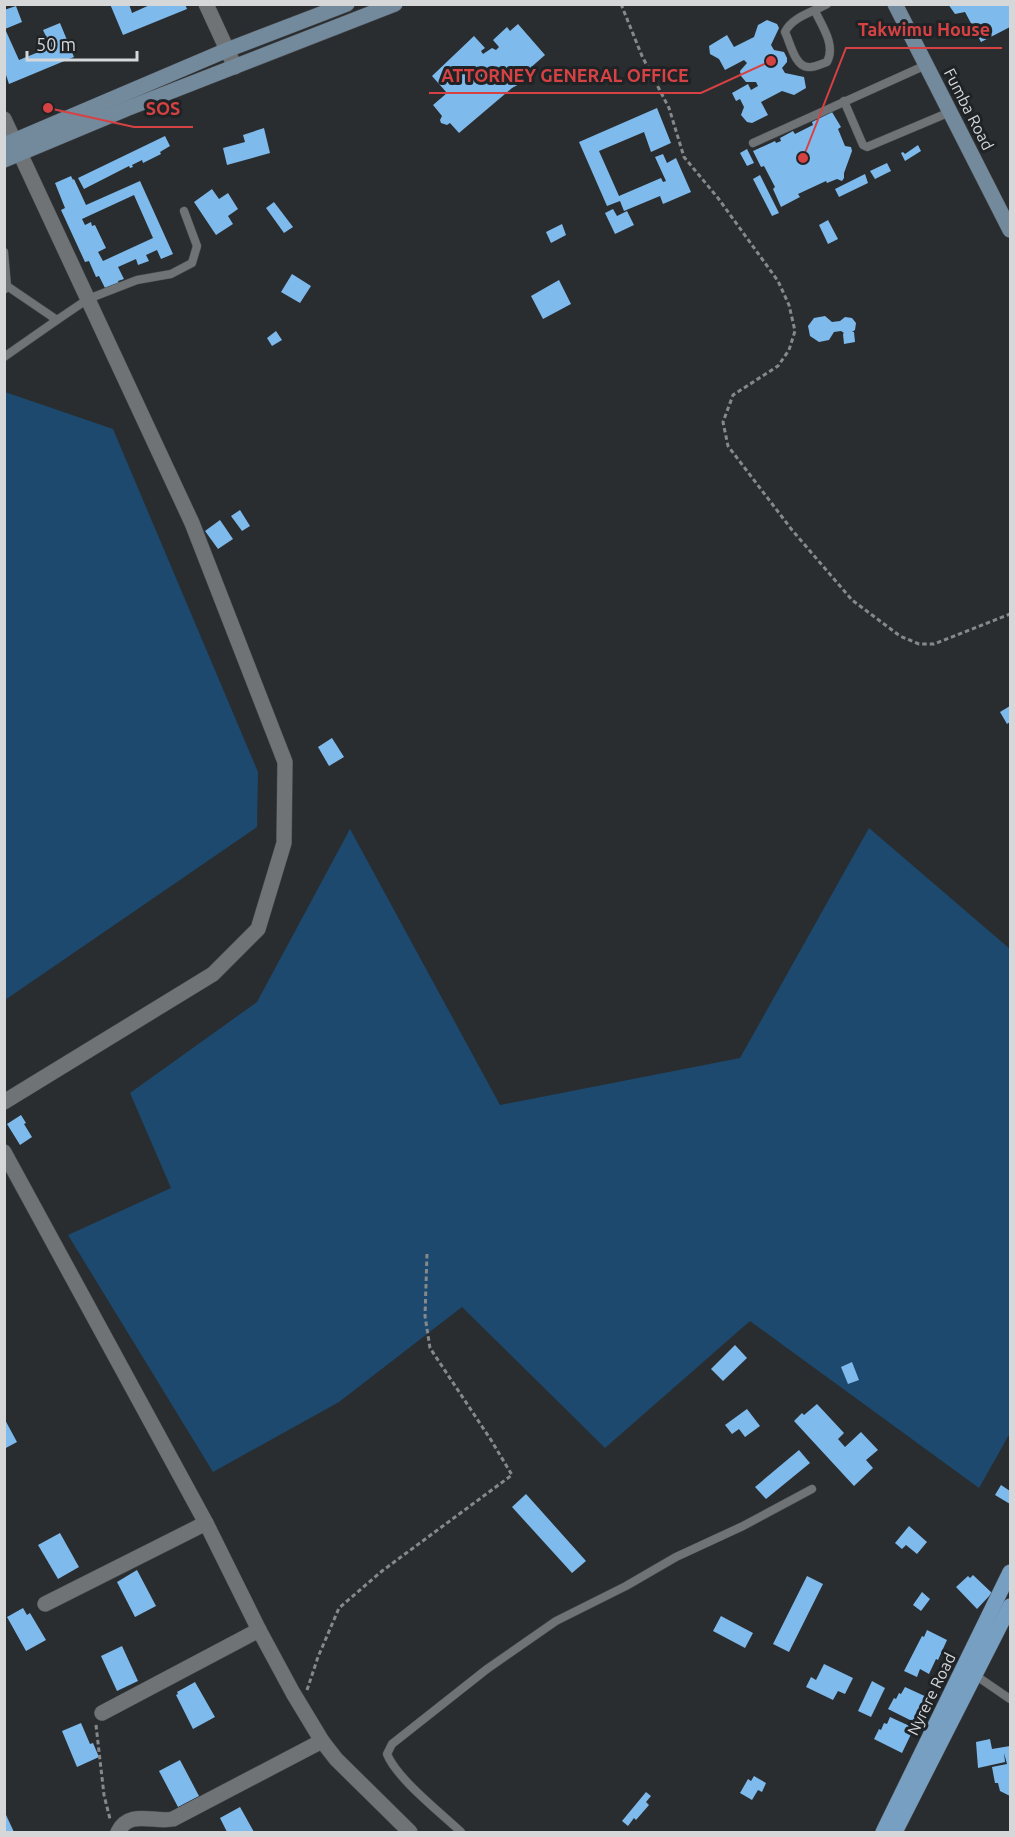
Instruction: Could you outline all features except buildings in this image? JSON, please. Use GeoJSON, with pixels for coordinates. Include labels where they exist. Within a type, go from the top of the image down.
{"type":"FeatureCollection","features":[{"type":"Feature","properties":{"kind":"main road"},"geometry":{"type":"LineString","coordinates":[[4,160],[13,146],[227,50],[327,8],[347,4]]}},
{"type":"Feature","properties":{"kind":"main road"},"geometry":{"type":"LineString","coordinates":[[13,146],[235,67],[395,4]]}},
{"type":"Feature","properties":{"kind":"main road","name":"Fumba Road"},"geometry":{"type":"LineString","coordinates":[[895,4],[1011,230]]}},
{"type":"Feature","properties":{"kind":"main road","name":"Nyrere Road"},"geometry":{"type":"LineString","coordinates":[[895,1833],[969,1672],[1010,1573]]}},
{"type":"Feature","properties":{"kind":"main road","name":"Nyrere Road"},"geometry":{"type":"LineString","coordinates":[[883,1833],[969,1672],[1011,1606]]}},
{"type":"Feature","properties":{"kind":"street"},"geometry":{"type":"LineString","coordinates":[[206,4],[235,67]]}},
{"type":"Feature","properties":{"kind":"street"},"geometry":{"type":"LineString","coordinates":[[4,119],[13,146],[88,299],[192,523],[285,762],[284,843],[258,929],[213,974],[4,1102]]}},
{"type":"Feature","properties":{"kind":"street"},"geometry":{"type":"LineString","coordinates":[[4,1152],[206,1523],[259,1630],[322,1742],[410,1833]]}},
{"type":"Feature","properties":{"kind":"street"},"geometry":{"type":"LineString","coordinates":[[45,1604],[206,1523]]}},
{"type":"Feature","properties":{"kind":"street"},"geometry":{"type":"LineString","coordinates":[[102,1713],[259,1630]]}},
{"type":"Feature","properties":{"kind":"street"},"geometry":{"type":"LineString","coordinates":[[115,1828],[134,1818],[143,1817],[161,1821],[173,1818],[322,1742]]}},
{"type":"Feature","properties":{"kind":"lane"},"geometry":{"type":"LineString","coordinates":[[815,11],[828,39],[830,55],[827,62],[810,68],[804,67],[797,60],[786,32],[789,25],[827,4]]}},
{"type":"Feature","properties":{"kind":"lane"},"geometry":{"type":"LineString","coordinates":[[753,142],[926,65]]}},
{"type":"Feature","properties":{"kind":"lane"},"geometry":{"type":"LineString","coordinates":[[844,101],[863,146],[867,147],[950,112]]}},
{"type":"Feature","properties":{"kind":"lane"},"geometry":{"type":"LineString","coordinates":[[4,357],[88,299],[136,280],[171,274],[192,263],[197,246],[184,211]]}},
{"type":"Feature","properties":{"kind":"lane"},"geometry":{"type":"LineString","coordinates":[[4,252],[6,288],[57,320]]}},
{"type":"Feature","properties":{"kind":"lane"},"geometry":{"type":"LineString","coordinates":[[461,1833],[390,1762],[387,1754],[392,1744],[487,1669],[556,1621],[626,1586],[676,1557],[743,1526],[812,1489]]}},
{"type":"Feature","properties":{"kind":"lane"},"geometry":{"type":"LineString","coordinates":[[969,1672],[1011,1699]]}},
{"type":"Feature","properties":{"kind":"path"},"geometry":{"type":"LineString","coordinates":[[621,4],[642,56],[669,108],[684,157],[718,198],[778,281],[789,305],[795,331],[789,350],[778,366],[733,396],[723,422],[728,446],[792,530],[852,600],[900,636],[919,644],[934,644],[1011,614]]}},
{"type":"Feature","properties":{"kind":"path"},"geometry":{"type":"LineString","coordinates":[[302,1706],[318,1657],[339,1608],[382,1571],[512,1475],[430,1348],[425,1316],[427,1254]]}},
{"type":"Feature","properties":{"kind":"path"},"geometry":{"type":"LineString","coordinates":[[102,1713],[96,1731],[104,1795],[115,1828]]}},
{"type":"Feature","properties":{"kind":"shaded area"},"geometry":{"type":"Polygon","coordinates":[[[5,392],[113,429],[258,772],[257,827],[5,1000],[5,392]]]}},
{"type":"Feature","properties":{"kind":"shaded area"},"geometry":{"type":"Polygon","coordinates":[[[869,828],[1010,949],[1010,1433],[979,1488],[750,1321],[605,1448],[462,1307],[339,1402],[213,1472],[68,1235],[171,1188],[130,1093],[257,1002],[350,829],[500,1105],[740,1058],[869,828]]]}},
{"type":"Feature","properties":{"kind":"place","name":"ATTORNEY GENERAL OFFICE"},"geometry":{"type":"Point","coordinates":[771,61]}},
{"type":"Feature","properties":{"kind":"place","name":"SOS"},"geometry":{"type":"Point","coordinates":[48,108]}},
{"type":"Feature","properties":{"kind":"place","name":"Takwimu House"},"geometry":{"type":"Point","coordinates":[803,158]}}]}
